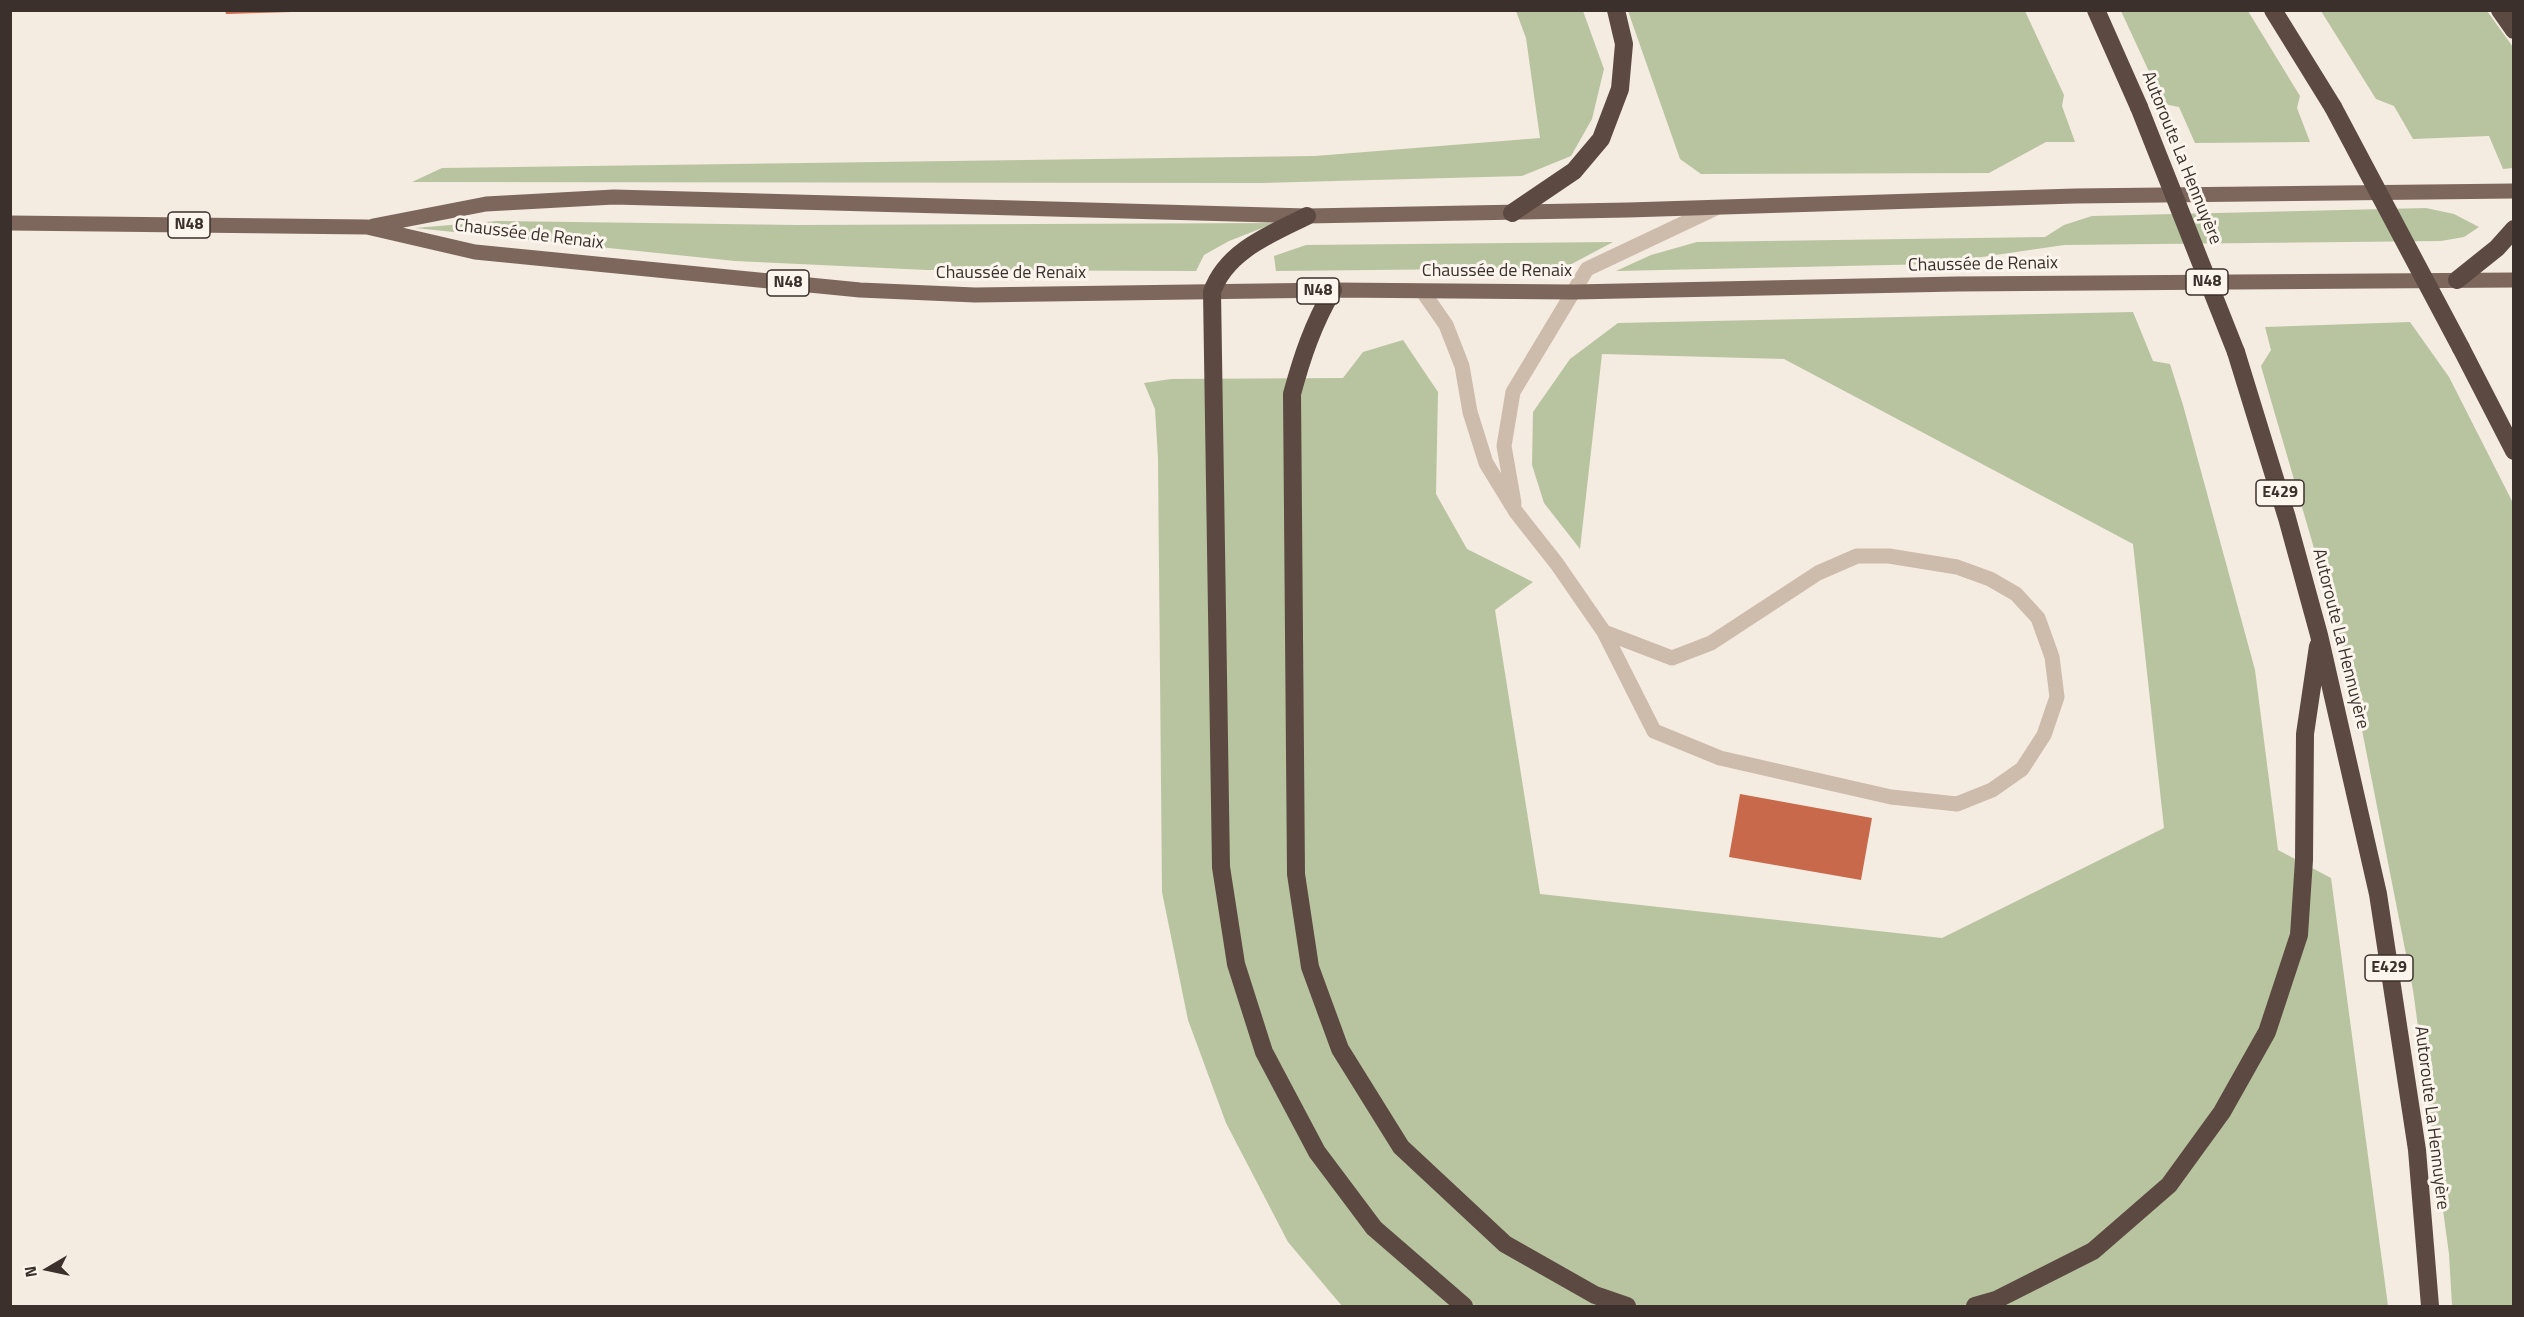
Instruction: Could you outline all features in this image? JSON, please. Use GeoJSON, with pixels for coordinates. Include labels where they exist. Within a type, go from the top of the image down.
{"type":"FeatureCollection","features":[{"type":"Feature","properties":{"kind":"highway"},"geometry":{"type":"LineString","coordinates":[[1512,213],[1574,171],[1601,139],[1620,89],[1624,44],[1616,10]]}},
{"type":"Feature","properties":{"kind":"highway","name":"Autoroute La Hennuyère"},"geometry":{"type":"LineString","coordinates":[[2096,10],[2139,107],[2236,352],[2288,518],[2319,635],[2378,894],[2417,1150],[2430,1306]]}},
{"type":"Feature","properties":{"kind":"highway"},"geometry":{"type":"LineString","coordinates":[[2273,10],[2333,107],[2462,348],[2514,452]]}},
{"type":"Feature","properties":{"kind":"highway"},"geometry":{"type":"LineString","coordinates":[[2500,10],[2514,30]]}},
{"type":"Feature","properties":{"kind":"highway"},"geometry":{"type":"LineString","coordinates":[[1306,216],[1248,246],[1217,277],[1212,292],[1221,867],[1236,964],[1264,1052],[1317,1152],[1374,1228],[1464,1306]]}},
{"type":"Feature","properties":{"kind":"highway"},"geometry":{"type":"LineString","coordinates":[[2457,280],[2497,248],[2514,229]]}},
{"type":"Feature","properties":{"kind":"highway"},"geometry":{"type":"LineString","coordinates":[[1333,290],[1318,315],[1302,356],[1292,394],[1296,874],[1310,967],[1340,1049],[1401,1147],[1505,1244],[1595,1295],[1627,1306]]}},
{"type":"Feature","properties":{"kind":"highway"},"geometry":{"type":"LineString","coordinates":[[1975,1306],[1996,1300],[2093,1251],[2169,1185],[2222,1112],[2267,1032],[2299,935],[2304,860],[2305,734],[2319,635]]}},
{"type":"Feature","properties":{"kind":"main road","name":"Chaussée de Renaix"},"geometry":{"type":"LineString","coordinates":[[367,227],[486,204],[614,197],[1306,216],[1716,208],[2075,196],[2514,191]]}},
{"type":"Feature","properties":{"kind":"main road","name":"N48"},"geometry":{"type":"LineString","coordinates":[[10,223],[367,227]]}},
{"type":"Feature","properties":{"kind":"main road","name":"Chaussée de Renaix"},"geometry":{"type":"LineString","coordinates":[[367,227],[475,252],[860,290],[975,295],[1333,290],[1574,292],[1957,284],[2514,280]]}},
{"type":"Feature","properties":{"kind":"lane"},"geometry":{"type":"LineString","coordinates":[[1516,512],[1504,446],[1513,392],[1556,317],[1587,269],[1716,208]]}},
{"type":"Feature","properties":{"kind":"lane"},"geometry":{"type":"LineString","coordinates":[[1423,292],[1446,325],[1462,366],[1470,412],[1486,464],[1516,512],[1557,564],[1604,632],[1654,731],[1720,758],[1891,797],[1957,804],[1992,790],[2022,769],[2044,735],[2057,697],[2052,657],[2038,618],[2016,594],[1990,579],[1957,567],[1889,556],[1857,556],[1818,573],[1710,643],[1672,658],[1604,632]]}},
{"type":"Feature","properties":{"kind":"green space"},"geometry":{"type":"Polygon","coordinates":[[[1516,11],[1583,11],[1604,69],[1592,119],[1571,156],[1522,176],[1261,183],[412,182],[442,168],[1315,156],[1540,138],[1526,38],[1516,11]]]}},
{"type":"Feature","properties":{"kind":"green space"},"geometry":{"type":"Polygon","coordinates":[[[1628,11],[2025,11],[2064,95],[2062,106],[2075,142],[2046,142],[1989,173],[1701,174],[1680,159],[1628,11]]]}},
{"type":"Feature","properties":{"kind":"green space"},"geometry":{"type":"Polygon","coordinates":[[[2121,11],[2248,11],[2300,96],[2297,108],[2310,142],[2195,143],[2179,107],[2164,104],[2121,11]]]}},
{"type":"Feature","properties":{"kind":"green space"},"geometry":{"type":"Polygon","coordinates":[[[2321,11],[2487,11],[2513,47],[2513,168],[2503,169],[2489,136],[2413,139],[2394,106],[2376,99],[2321,11]]]}},
{"type":"Feature","properties":{"kind":"green space"},"geometry":{"type":"Polygon","coordinates":[[[2426,208],[2454,214],[2479,227],[2464,237],[2441,241],[2064,245],[1934,264],[1616,271],[1651,255],[1697,242],[2045,237],[2064,225],[2092,216],[2426,208]]]}},
{"type":"Feature","properties":{"kind":"green space"},"geometry":{"type":"Polygon","coordinates":[[[498,221],[798,225],[1275,223],[1229,241],[1204,255],[1196,271],[927,270],[735,261],[415,228],[498,221]]]}},
{"type":"Feature","properties":{"kind":"green space"},"geometry":{"type":"Polygon","coordinates":[[[1613,242],[1564,268],[1276,271],[1274,256],[1306,245],[1613,242]]]}},
{"type":"Feature","properties":{"kind":"green space"},"geometry":{"type":"Polygon","coordinates":[[[2133,312],[2153,361],[2170,364],[2255,670],[2278,850],[2331,878],[2388,1306],[1342,1306],[1288,1242],[1226,1123],[1188,1020],[1162,892],[1158,458],[1155,409],[1144,383],[1171,379],[1343,378],[1363,352],[1403,340],[1438,392],[1436,494],[1467,549],[1533,582],[1495,610],[1540,894],[1942,938],[2164,828],[2133,544],[1784,359],[1602,354],[1580,549],[1544,503],[1532,465],[1533,412],[1570,359],[1618,323],[2133,312]]]}},
{"type":"Feature","properties":{"kind":"green space"},"geometry":{"type":"Polygon","coordinates":[[[2410,322],[2449,377],[2513,503],[2513,1306],[2452,1306],[2449,1254],[2413,990],[2352,679],[2261,366],[2271,350],[2265,327],[2410,322]]]}},
{"type":"Feature","properties":{"kind":"building"},"geometry":{"type":"Polygon","coordinates":[[[225,10],[292,10],[292,12],[226,14],[225,10]]]}},
{"type":"Feature","properties":{"kind":"building"},"geometry":{"type":"Polygon","coordinates":[[[1740,794],[1872,818],[1861,880],[1729,857],[1740,794]]]}}]}
